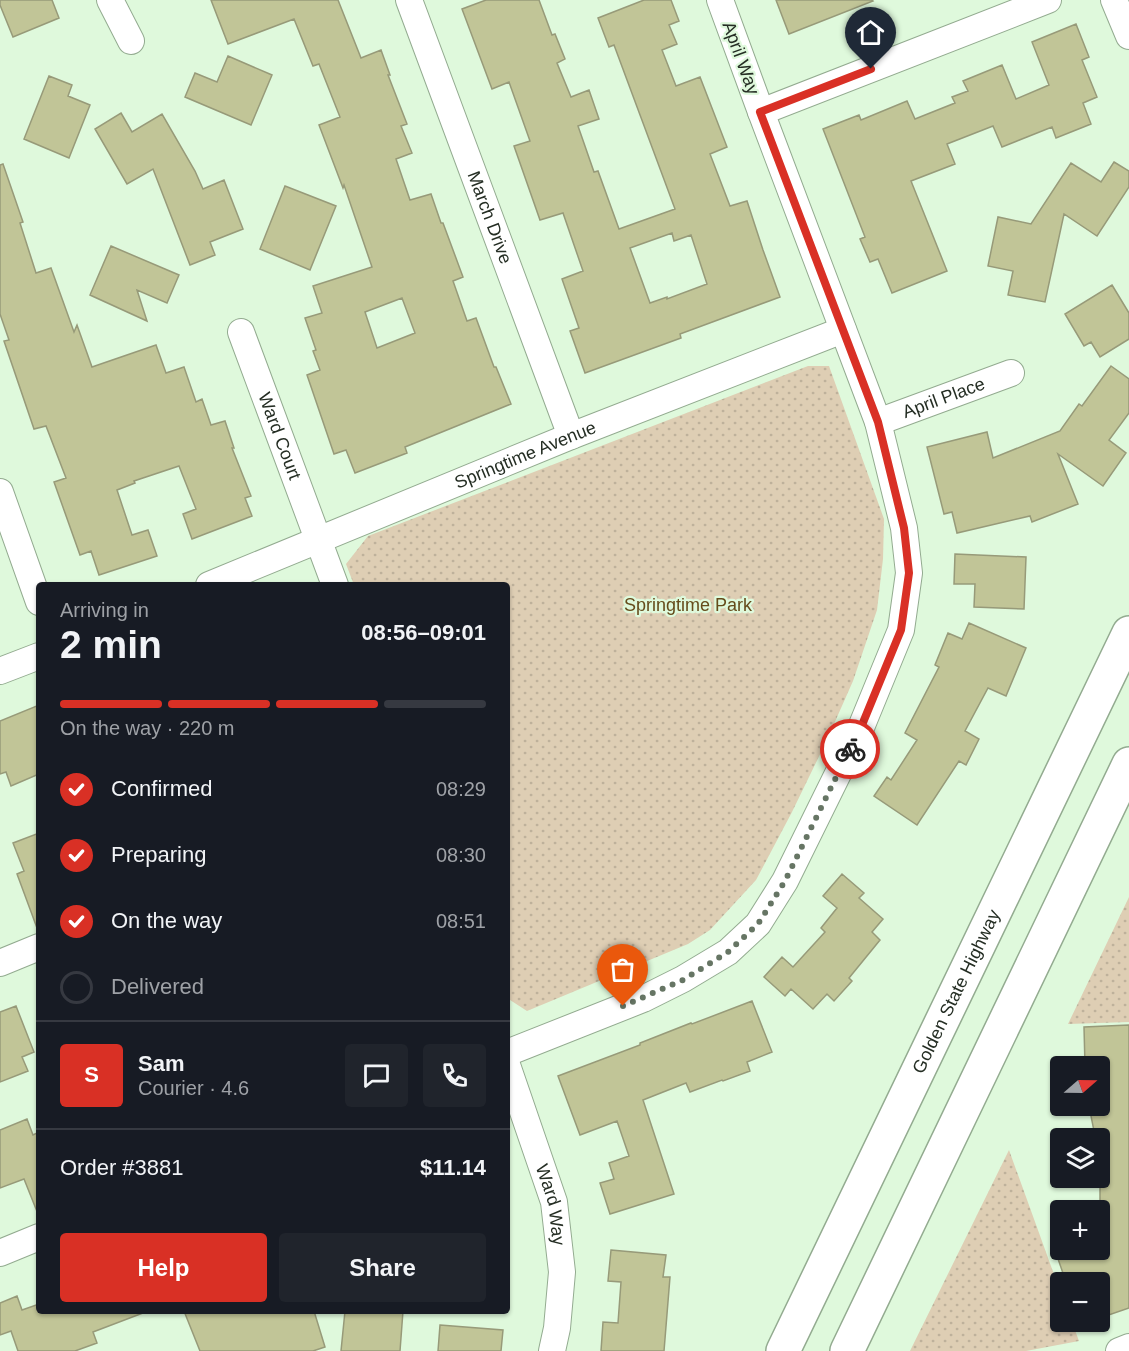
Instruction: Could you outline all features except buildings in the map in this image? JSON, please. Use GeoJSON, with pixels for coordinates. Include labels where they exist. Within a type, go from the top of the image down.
{"type":"FeatureCollection","features":[{"type":"Feature","properties":{"kind":"highway","name":"Golden State Highway"},"geometry":{"type":"LineString","coordinates":[[783,1351],[1129,633]]}},
{"type":"Feature","properties":{"kind":"highway"},"geometry":{"type":"LineString","coordinates":[[847,1351],[1129,764]]}},
{"type":"Feature","properties":{"kind":"street"},"geometry":{"type":"LineString","coordinates":[[110,0],[131,40]]}},
{"type":"Feature","properties":{"kind":"street","name":"March Drive"},"geometry":{"type":"LineString","coordinates":[[409,0],[571,436]]}},
{"type":"Feature","properties":{"kind":"street","name":"April Way"},"geometry":{"type":"LineString","coordinates":[[510,1052],[643,999],[683,980],[728,952],[758,924],[785,881],[862,725],[901,630],[909,573],[904,528],[878,422],[760,112],[720,0]]}},
{"type":"Feature","properties":{"kind":"street"},"geometry":{"type":"LineString","coordinates":[[760,112],[1048,0]]}},
{"type":"Feature","properties":{"kind":"street"},"geometry":{"type":"LineString","coordinates":[[1114,0],[1129,36]]}},
{"type":"Feature","properties":{"kind":"street","name":"Springtime Avenue"},"geometry":{"type":"LineString","coordinates":[[217,582],[571,436],[843,330]]}},
{"type":"Feature","properties":{"kind":"street","name":"Ward Court"},"geometry":{"type":"LineString","coordinates":[[241,332],[318,539]]}},
{"type":"Feature","properties":{"kind":"street","name":"April Place"},"geometry":{"type":"LineString","coordinates":[[878,422],[1011,373]]}},
{"type":"Feature","properties":{"kind":"street"},"geometry":{"type":"LineString","coordinates":[[0,492],[36,594]]}},
{"type":"Feature","properties":{"kind":"street"},"geometry":{"type":"LineString","coordinates":[[318,539],[333,582]]}},
{"type":"Feature","properties":{"kind":"street"},"geometry":{"type":"LineString","coordinates":[[0,671],[36,657]]}},
{"type":"Feature","properties":{"kind":"street"},"geometry":{"type":"LineString","coordinates":[[0,963],[36,948]]}},
{"type":"Feature","properties":{"kind":"street","name":"Ward Way"},"geometry":{"type":"LineString","coordinates":[[510,1074],[554,1202],[562,1272],[557,1328],[552,1351]]}},
{"type":"Feature","properties":{"kind":"street"},"geometry":{"type":"LineString","coordinates":[[0,1253],[36,1238]]}},
{"type":"Feature","properties":{"kind":"street"},"geometry":{"type":"LineString","coordinates":[[1119,1351],[1129,1347]]}},
{"type":"Feature","properties":{"kind":"green space","name":"Springtime Park"},"geometry":{"type":"Polygon","coordinates":[[[808,366],[829,366],[884,519],[883,559],[877,610],[853,681],[792,812],[756,880],[710,930],[688,944],[527,1011],[510,1000],[510,582],[353,582],[346,564],[368,536],[808,366]]]}},
{"type":"Feature","properties":{"kind":"green space"},"geometry":{"type":"Polygon","coordinates":[[[1129,897],[1129,1022],[1068,1024],[1129,897]]]}},
{"type":"Feature","properties":{"kind":"green space"},"geometry":{"type":"Polygon","coordinates":[[[1009,1150],[1053,1272],[1050,1272],[1050,1332],[1076,1332],[1079,1341],[1026,1351],[910,1351],[1009,1150]]]}},
{"type":"Feature","properties":{"kind":"way so far"},"geometry":{"type":"LineString","coordinates":[[623,1006],[683,980],[728,952],[758,924],[785,881],[850,749]]}},
{"type":"Feature","properties":{"kind":"route"},"geometry":{"type":"LineString","coordinates":[[850,749],[901,630],[909,573],[904,528],[878,422],[760,112],[871,69]]}}]}
